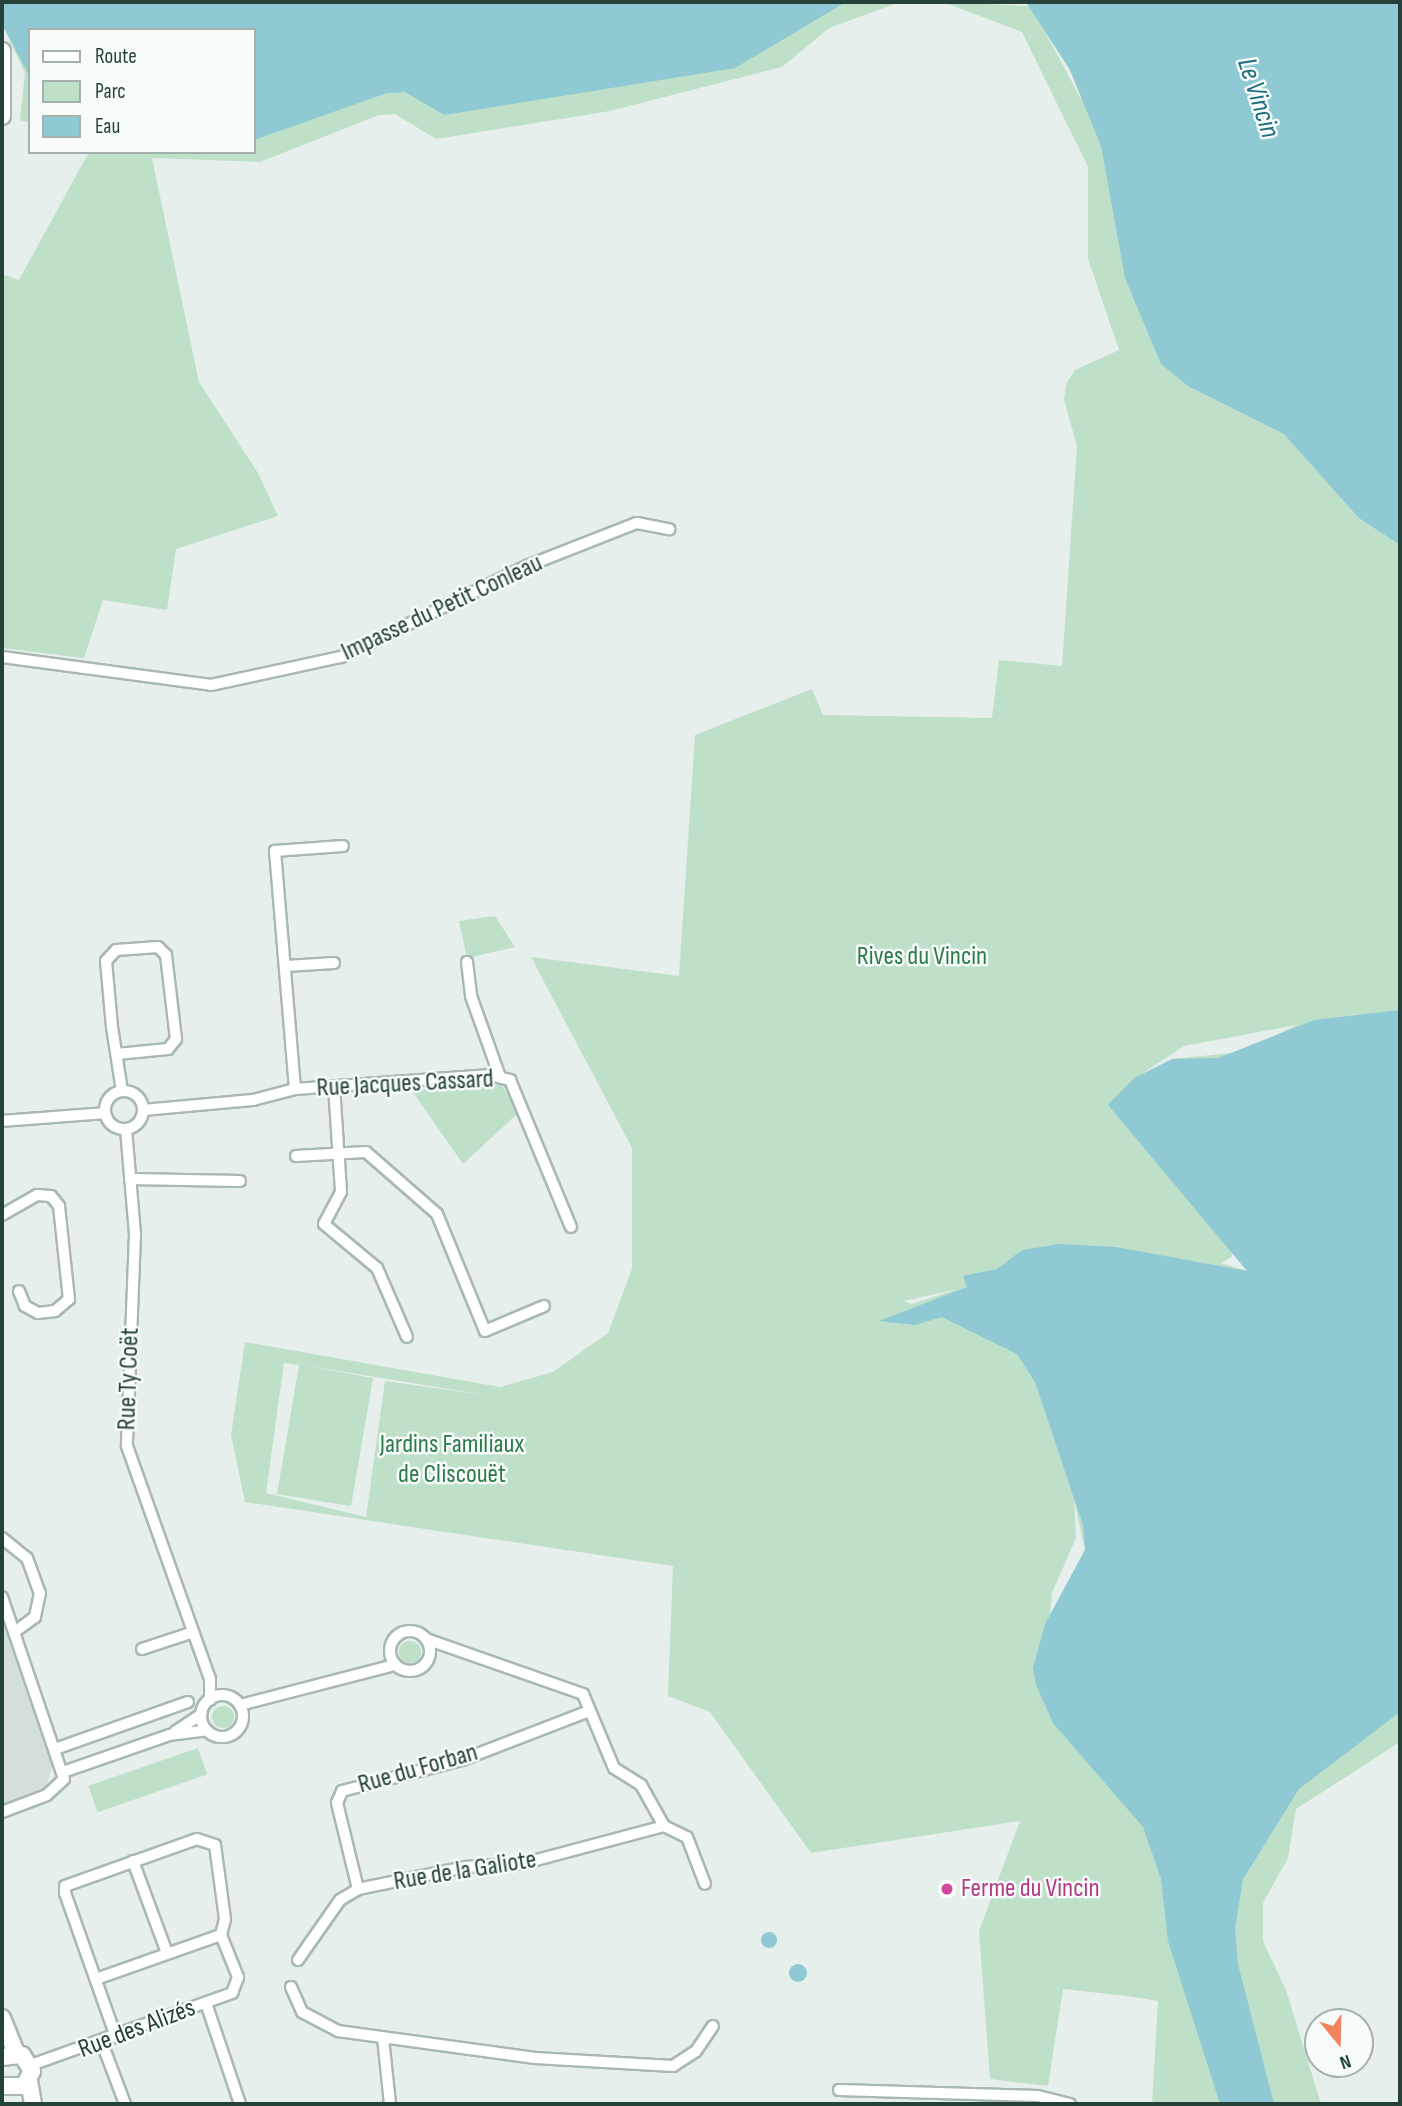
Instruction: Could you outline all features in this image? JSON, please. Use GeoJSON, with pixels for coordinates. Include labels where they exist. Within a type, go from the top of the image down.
{"type":"FeatureCollection","features":[{"type":"Feature","properties":{"kind":"street"},"geometry":{"type":"LineString","coordinates":[[2,51],[2,116]]}},
{"type":"Feature","properties":{"kind":"street","name":"Impasse du Petit Conleau"},"geometry":{"type":"LineString","coordinates":[[2,657],[141,680],[218,684],[341,657],[606,533],[647,521],[669,529]]}},
{"type":"Feature","properties":{"kind":"street"},"geometry":{"type":"LineString","coordinates":[[295,1089],[275,851],[343,846]]}},
{"type":"Feature","properties":{"kind":"street"},"geometry":{"type":"LineString","coordinates":[[117,1054],[168,1049],[176,1039],[166,955],[158,947],[116,950],[106,961],[117,1054],[122,1091]]}},
{"type":"Feature","properties":{"kind":"street"},"geometry":{"type":"LineString","coordinates":[[286,966],[334,962]]}},
{"type":"Feature","properties":{"kind":"street"},"geometry":{"type":"LineString","coordinates":[[467,962],[471,996],[500,1077]]}},
{"type":"Feature","properties":{"kind":"street","name":"Rue Jacques Cassard"},"geometry":{"type":"LineString","coordinates":[[143,1110],[253,1100],[295,1089],[500,1077],[510,1080],[571,1227]]}},
{"type":"Feature","properties":{"kind":"street"},"geometry":{"type":"LineString","coordinates":[[334,1086],[341,1192],[324,1224],[377,1268],[407,1337]]}},
{"type":"Feature","properties":{"kind":"street"},"geometry":{"type":"LineString","coordinates":[[122,1091],[136,1096],[143,1110],[138,1123],[126,1129],[113,1125],[105,1113],[107,1101],[122,1091]]}},
{"type":"Feature","properties":{"kind":"street"},"geometry":{"type":"LineString","coordinates":[[2,1121],[105,1113]]}},
{"type":"Feature","properties":{"kind":"street","name":"Rue Ty Coët"},"geometry":{"type":"LineString","coordinates":[[126,1129],[135,1234],[127,1446],[191,1633],[210,1679],[210,1700]]}},
{"type":"Feature","properties":{"kind":"street"},"geometry":{"type":"LineString","coordinates":[[296,1156],[366,1152],[437,1214],[485,1331],[544,1307]]}},
{"type":"Feature","properties":{"kind":"street"},"geometry":{"type":"LineString","coordinates":[[130,1179],[240,1181]]}},
{"type":"Feature","properties":{"kind":"street"},"geometry":{"type":"LineString","coordinates":[[2,1215],[37,1195],[51,1196],[59,1206],[69,1299],[55,1311],[38,1312],[25,1306],[19,1291]]}},
{"type":"Feature","properties":{"kind":"street"},"geometry":{"type":"LineString","coordinates":[[2,1538],[27,1558],[40,1593],[35,1617],[14,1632]]}},
{"type":"Feature","properties":{"kind":"street"},"geometry":{"type":"LineString","coordinates":[[2,1597],[64,1772]]}},
{"type":"Feature","properties":{"kind":"street"},"geometry":{"type":"LineString","coordinates":[[142,1649],[191,1633]]}},
{"type":"Feature","properties":{"kind":"street"},"geometry":{"type":"LineString","coordinates":[[359,1669],[403,1633],[577,1689],[610,1762],[641,1786],[664,1826],[687,1837],[705,1884]]}},
{"type":"Feature","properties":{"kind":"street"},"geometry":{"type":"LineString","coordinates":[[426,1639],[429,1657]]}},
{"type":"Feature","properties":{"kind":"street"},"geometry":{"type":"LineString","coordinates":[[390,1646],[394,1665]]}},
{"type":"Feature","properties":{"kind":"street"},"geometry":{"type":"LineString","coordinates":[[240,1705],[276,1698],[359,1669],[394,1665],[416,1670],[429,1657],[460,1651]]}},
{"type":"Feature","properties":{"kind":"street"},"geometry":{"type":"LineString","coordinates":[[169,1735],[202,1714],[210,1700],[229,1697],[240,1705],[243,1718]]}},
{"type":"Feature","properties":{"kind":"street"},"geometry":{"type":"LineString","coordinates":[[2,1812],[54,1791],[64,1772],[169,1735],[207,1730],[229,1736],[243,1718],[276,1698]]}},
{"type":"Feature","properties":{"kind":"street"},"geometry":{"type":"LineString","coordinates":[[55,1749],[188,1702]]}},
{"type":"Feature","properties":{"kind":"street","name":"Rue du Forban"},"geometry":{"type":"LineString","coordinates":[[358,1889],[337,1803],[342,1791],[462,1760],[589,1711]]}},
{"type":"Feature","properties":{"kind":"street"},"geometry":{"type":"LineString","coordinates":[[202,1714],[207,1730]]}},
{"type":"Feature","properties":{"kind":"street","name":"Rue de la Galiote"},"geometry":{"type":"LineString","coordinates":[[298,1960],[340,1900],[358,1889],[466,1867],[525,1863],[664,1826]]}},
{"type":"Feature","properties":{"kind":"street"},"geometry":{"type":"LineString","coordinates":[[96,1979],[220,1935],[225,1919],[215,1845],[197,1839],[65,1886],[96,1979],[116,2038]]}},
{"type":"Feature","properties":{"kind":"street"},"geometry":{"type":"LineString","coordinates":[[133,1861],[167,1953]]}},
{"type":"Feature","properties":{"kind":"street","name":"Rue des Alizés"},"geometry":{"type":"LineString","coordinates":[[30,2073],[206,2003],[238,1985],[220,1935]]}},
{"type":"Feature","properties":{"kind":"street"},"geometry":{"type":"LineString","coordinates":[[291,1987],[302,2011],[324,2026],[383,2038],[663,2067],[696,2052],[713,2026]]}},
{"type":"Feature","properties":{"kind":"street"},"geometry":{"type":"LineString","coordinates":[[206,2003],[240,2104]]}},
{"type":"Feature","properties":{"kind":"street"},"geometry":{"type":"LineString","coordinates":[[2,2018],[9,2055],[30,2073],[33,2104]]}},
{"type":"Feature","properties":{"kind":"street"},"geometry":{"type":"LineString","coordinates":[[383,2038],[390,2104]]}},
{"type":"Feature","properties":{"kind":"street"},"geometry":{"type":"LineString","coordinates":[[102,2043],[125,2104]]}},
{"type":"Feature","properties":{"kind":"street"},"geometry":{"type":"LineString","coordinates":[[9,2093],[30,2073]]}},
{"type":"Feature","properties":{"kind":"street"},"geometry":{"type":"LineString","coordinates":[[839,2090],[1038,2096],[1070,2104]]}},
{"type":"Feature","properties":{"kind":"shaded area"},"geometry":{"type":"Polygon","coordinates":[[[2,1621],[52,1767],[45,1789],[2,1804],[2,1621]]]}},
{"type":"Feature","properties":{"kind":"green space"},"geometry":{"type":"Polygon","coordinates":[[[2,2],[900,2],[829,28],[782,67],[610,111],[436,139],[395,114],[379,115],[260,162],[152,158],[199,382],[258,473],[278,516],[176,549],[167,610],[103,600],[84,658],[2,648],[2,274],[19,280],[88,154],[256,154],[256,28],[28,28],[28,122],[20,120],[25,73],[2,24],[2,2]]]}},
{"type":"Feature","properties":{"kind":"green space","name":"Rives du Vincin"},"geometry":{"type":"Polygon","coordinates":[[[943,2],[1028,6],[1026,2],[1400,322],[1400,1275],[1205,1391],[1236,2104],[1152,2104],[1158,2001],[1063,1989],[1048,2086],[990,2079],[979,1931],[1020,1821],[811,1853],[710,1712],[668,1696],[673,1566],[245,1502],[231,1435],[245,1342],[500,1387],[553,1372],[608,1333],[632,1269],[632,1148],[531,957],[679,976],[695,735],[812,689],[823,715],[992,718],[999,660],[1062,666],[1077,446],[1064,400],[1066,384],[1075,370],[1119,350],[1088,259],[1088,167],[1022,32],[943,2]],[[1042,26],[1081,99],[1070,70],[1042,26]],[[1296,1025],[1184,1046],[1128,1083],[1172,1059],[1242,1052],[1296,1025]],[[1231,1247],[1232,1257],[1221,1263],[1247,1271],[1247,1266],[1231,1247]],[[957,1289],[903,1301],[912,1304],[957,1289]],[[284,1363],[266,1493],[366,1517],[385,1381],[485,1395],[302,1365],[373,1378],[351,1506],[277,1494],[299,1365],[284,1363]],[[1074,1499],[1076,1538],[1052,1593],[1050,1615],[1085,1550],[1074,1499]]]}},
{"type":"Feature","properties":{"kind":"green space"},"geometry":{"type":"Polygon","coordinates":[[[495,916],[515,947],[467,958],[459,921],[495,916]]]}},
{"type":"Feature","properties":{"kind":"green space"},"geometry":{"type":"Polygon","coordinates":[[[499,1080],[518,1113],[463,1164],[412,1091],[499,1080]]]}},
{"type":"Feature","properties":{"kind":"green space"},"geometry":{"type":"Polygon","coordinates":[[[1400,1336],[1400,1742],[1296,1809],[1288,1858],[1263,1903],[1263,1941],[1286,1990],[1304,2049],[1304,2078],[1313,2078],[1321,2104],[1245,2104],[1165,1691],[1400,1336]]]}},
{"type":"Feature","properties":{"kind":"green space"},"geometry":{"type":"Polygon","coordinates":[[[410,1641],[418,1644],[421,1652],[418,1660],[410,1663],[402,1660],[399,1652],[402,1644],[410,1641]]]}},
{"type":"Feature","properties":{"kind":"green space"},"geometry":{"type":"Polygon","coordinates":[[[223,1706],[231,1709],[234,1717],[231,1725],[223,1728],[215,1725],[212,1717],[215,1709],[223,1706]]]}},
{"type":"Feature","properties":{"kind":"green space"},"geometry":{"type":"Polygon","coordinates":[[[198,1748],[207,1774],[97,1812],[88,1786],[198,1748]]]}},
{"type":"Feature","properties":{"kind":"water"},"geometry":{"type":"Polygon","coordinates":[[[2,2],[846,2],[735,68],[444,115],[405,92],[387,93],[256,139],[256,28],[28,28],[28,73],[2,24],[2,2]]]}},
{"type":"Feature","properties":{"kind":"water","name":"Le Vincin"},"geometry":{"type":"Polygon","coordinates":[[[1026,2],[1400,2],[1400,545],[1359,518],[1284,434],[1188,386],[1161,364],[1125,278],[1101,146],[1070,70],[1026,2]]]}},
{"type":"Feature","properties":{"kind":"water"},"geometry":{"type":"Polygon","coordinates":[[[1400,1010],[1400,1712],[1299,1789],[1243,1879],[1235,1929],[1238,1964],[1274,2104],[1220,2104],[1168,1941],[1161,1879],[1143,1827],[1053,1723],[1036,1685],[1033,1668],[1045,1624],[1085,1550],[1083,1525],[1035,1382],[1017,1354],[942,1317],[915,1325],[879,1321],[967,1287],[963,1276],[997,1269],[1022,1250],[1059,1244],[1116,1247],[1247,1271],[1108,1105],[1134,1078],[1172,1059],[1218,1058],[1314,1020],[1400,1010]]]}},
{"type":"Feature","properties":{"kind":"water"},"geometry":{"type":"Polygon","coordinates":[[[769,1932],[775,1934],[775,1946],[769,1948],[763,1946],[761,1940],[763,1934],[769,1932]]]}},
{"type":"Feature","properties":{"kind":"water"},"geometry":{"type":"Polygon","coordinates":[[[794,1964],[802,1964],[807,1973],[805,1980],[794,1982],[789,1977],[789,1969],[794,1964]]]}},
{"type":"Feature","properties":{"kind":"place","name":"Ferme du Vincin"},"geometry":{"type":"Point","coordinates":[947,1889]}},
{"type":"Feature","properties":{"kind":"park label","name":"Jardins Familiaux de Cliscouët"},"geometry":{"type":"Point","coordinates":[452,1460]}}]}
